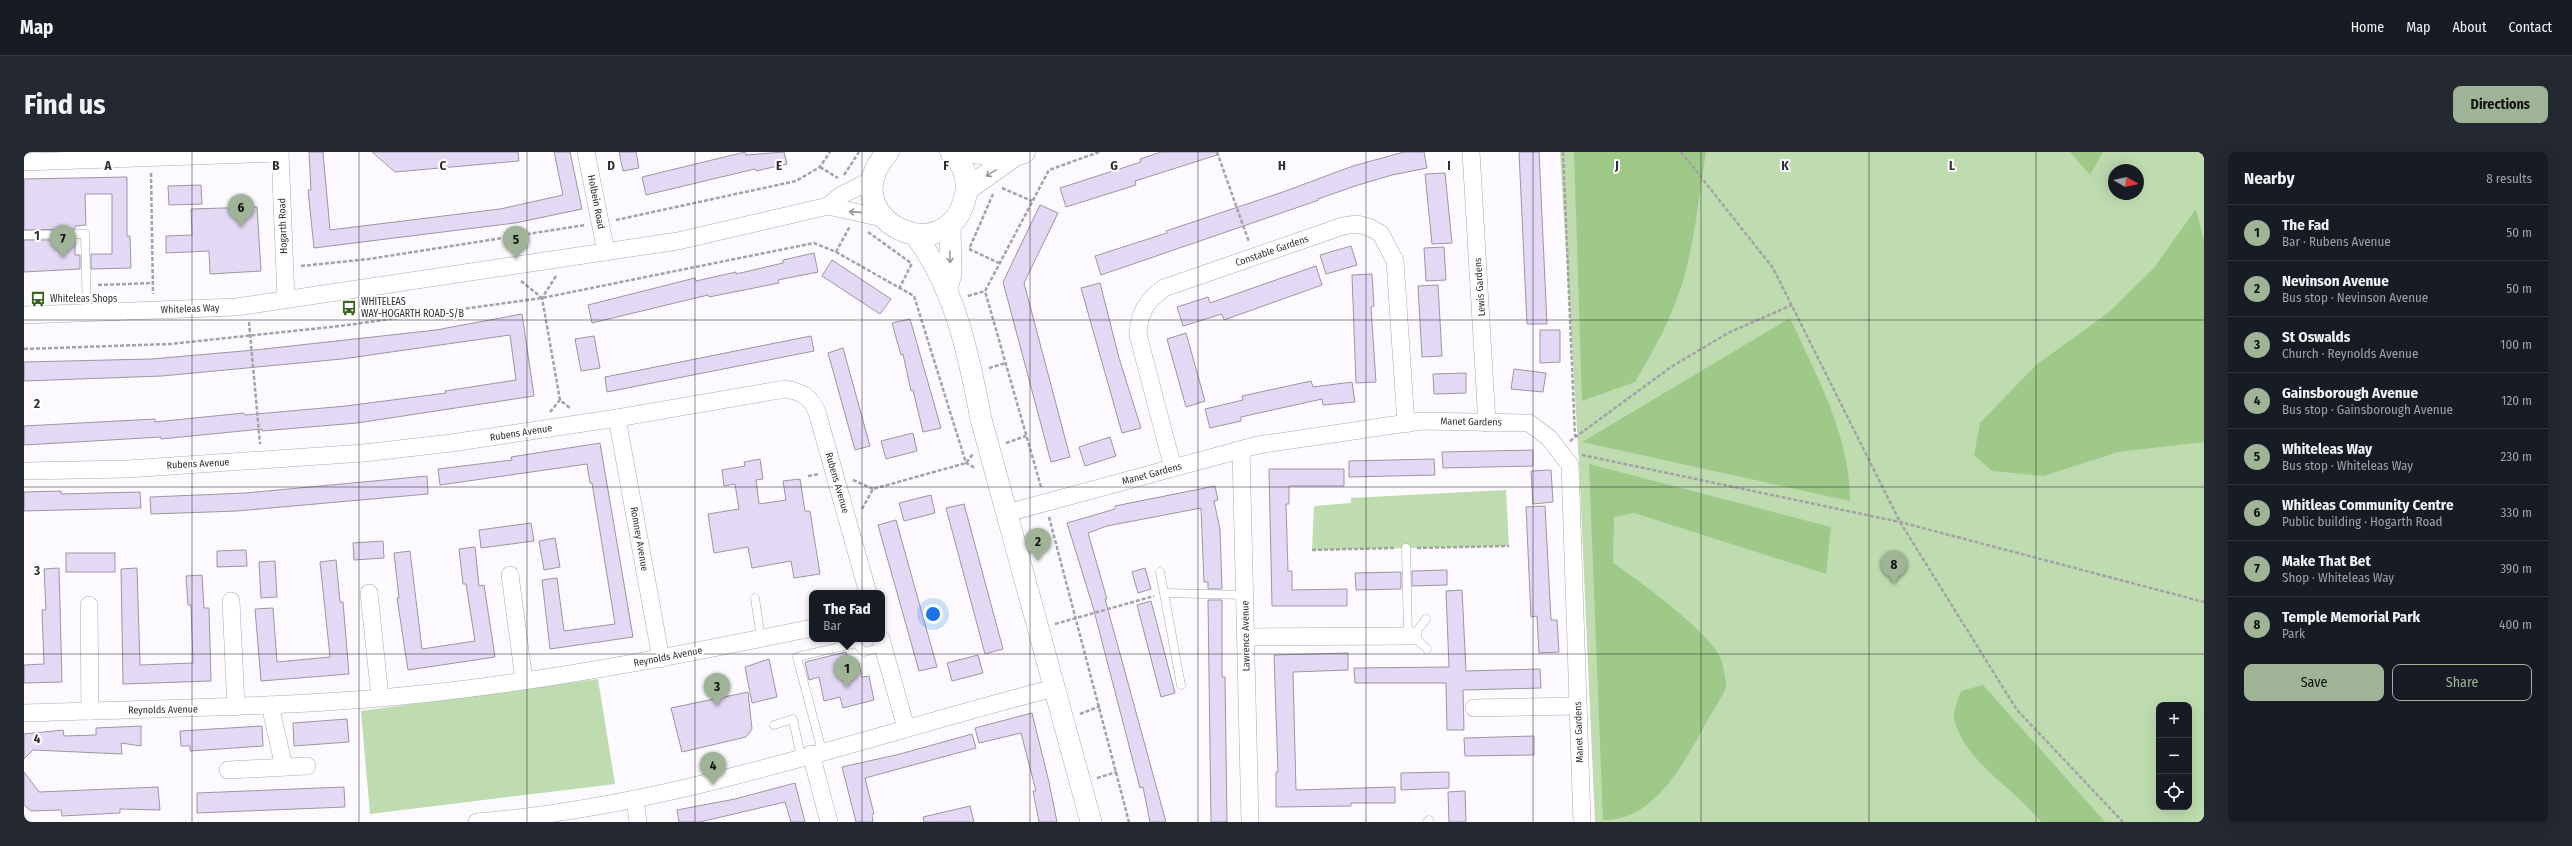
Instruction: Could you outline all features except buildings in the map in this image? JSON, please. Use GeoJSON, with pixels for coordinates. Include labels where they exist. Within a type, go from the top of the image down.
{"type":"FeatureCollection","features":[{"type":"Feature","properties":{"kind":"main road"},"geometry":{"type":"LineString","coordinates":[[887,152],[878,164],[873,179],[872,195],[882,218],[903,232],[915,235],[934,233],[950,224],[959,214],[965,202],[967,189],[966,176],[961,164],[951,152]]}},
{"type":"Feature","properties":{"kind":"main road"},"geometry":{"type":"LineString","coordinates":[[968,152],[1020,154]]}},
{"type":"Feature","properties":{"kind":"main road"},"geometry":{"type":"LineString","coordinates":[[967,189],[1020,154]]}},
{"type":"Feature","properties":{"kind":"street"},"geometry":{"type":"LineString","coordinates":[[24,162],[150,155],[280,152]]}},
{"type":"Feature","properties":{"kind":"street","name":"Hogarth Road"},"geometry":{"type":"LineString","coordinates":[[280,152],[286,299]]}},
{"type":"Feature","properties":{"kind":"street","name":"Holbein Road"},"geometry":{"type":"LineString","coordinates":[[586,152],[606,252]]}},
{"type":"Feature","properties":{"kind":"street","name":"Lewis Gardens"},"geometry":{"type":"LineString","coordinates":[[1471,152],[1487,423]]}},
{"type":"Feature","properties":{"kind":"street","name":"Whiteleas Way"},"geometry":{"type":"LineString","coordinates":[[828,206],[840,196],[873,179]]}},
{"type":"Feature","properties":{"kind":"street","name":"Whiteleas Way"},"geometry":{"type":"LineString","coordinates":[[24,315],[248,305],[505,268],[678,241],[828,206],[882,218]]}},
{"type":"Feature","properties":{"kind":"street"},"geometry":{"type":"LineString","coordinates":[[942,281],[951,274],[950,224]]}},
{"type":"Feature","properties":{"kind":"street","name":"Constable Gardens"},"geometry":{"type":"LineString","coordinates":[[1173,468],[1138,335],[1139,320],[1145,304],[1164,288],[1343,226],[1358,224],[1369,227],[1381,234],[1395,261],[1406,424]]}},
{"type":"Feature","properties":{"kind":"street"},"geometry":{"type":"LineString","coordinates":[[915,235],[930,255],[942,281],[972,374],[986,436],[1091,822]]}},
{"type":"Feature","properties":{"kind":"street","name":"Rubens Avenue"},"geometry":{"type":"LineString","coordinates":[[24,471],[127,469],[364,453],[451,443],[617,418],[753,393],[785,389],[800,392],[811,400],[817,412],[867,590]]}},
{"type":"Feature","properties":{"kind":"street","name":"Romney Avenue"},"geometry":{"type":"LineString","coordinates":[[617,418],[661,659]]}},
{"type":"Feature","properties":{"kind":"street","name":"Manet Gardens"},"geometry":{"type":"LineString","coordinates":[[1007,513],[1258,445],[1421,421],[1529,424],[1549,438],[1570,465],[1582,822]]}},
{"type":"Feature","properties":{"kind":"street","name":"Lawrence Avenue"},"geometry":{"type":"LineString","coordinates":[[1241,450],[1250,822]]}},
{"type":"Feature","properties":{"kind":"street"},"geometry":{"type":"LineString","coordinates":[[510,575],[524,680]]}},
{"type":"Feature","properties":{"kind":"street"},"geometry":{"type":"LineString","coordinates":[[369,593],[380,697]]}},
{"type":"Feature","properties":{"kind":"street"},"geometry":{"type":"LineString","coordinates":[[231,601],[236,707]]}},
{"type":"Feature","properties":{"kind":"street"},"geometry":{"type":"LineString","coordinates":[[89,604],[90,711]]}},
{"type":"Feature","properties":{"kind":"street","name":"Reynolds Avenue"},"geometry":{"type":"LineString","coordinates":[[24,713],[236,707],[430,693],[661,659],[809,629]]}},
{"type":"Feature","properties":{"kind":"street"},"geometry":{"type":"LineString","coordinates":[[1246,637],[1410,636]]}},
{"type":"Feature","properties":{"kind":"street"},"geometry":{"type":"LineString","coordinates":[[882,643],[906,728]]}},
{"type":"Feature","properties":{"kind":"street"},"geometry":{"type":"LineString","coordinates":[[477,822],[532,818],[666,794],[1054,688]]}},
{"type":"Feature","properties":{"kind":"street"},"geometry":{"type":"LineString","coordinates":[[270,705],[284,767]]}},
{"type":"Feature","properties":{"kind":"street"},"geometry":{"type":"LineString","coordinates":[[1474,708],[1578,706]]}},
{"type":"Feature","properties":{"kind":"street"},"geometry":{"type":"LineString","coordinates":[[811,754],[829,822]]}},
{"type":"Feature","properties":{"kind":"street"},"geometry":{"type":"LineString","coordinates":[[228,770],[307,766]]}},
{"type":"Feature","properties":{"kind":"street"},"geometry":{"type":"LineString","coordinates":[[635,799],[638,822]]}},
{"type":"Feature","properties":{"kind":"lane"},"geometry":{"type":"LineString","coordinates":[[24,235],[84,234],[87,286],[86,313]]}},
{"type":"Feature","properties":{"kind":"lane"},"geometry":{"type":"LineString","coordinates":[[1406,548],[1410,636],[1427,649]]}},
{"type":"Feature","properties":{"kind":"lane"},"geometry":{"type":"LineString","coordinates":[[1160,572],[1181,684]]}},
{"type":"Feature","properties":{"kind":"lane"},"geometry":{"type":"LineString","coordinates":[[1164,593],[1245,595]]}},
{"type":"Feature","properties":{"kind":"lane"},"geometry":{"type":"LineString","coordinates":[[755,598],[761,639]]}},
{"type":"Feature","properties":{"kind":"lane"},"geometry":{"type":"LineString","coordinates":[[1410,636],[1426,619]]}},
{"type":"Feature","properties":{"kind":"lane"},"geometry":{"type":"LineString","coordinates":[[811,754],[797,657],[856,643],[864,652],[882,643]]}},
{"type":"Feature","properties":{"kind":"lane"},"geometry":{"type":"LineString","coordinates":[[774,725],[793,719],[811,754]]}},
{"type":"Feature","properties":{"kind":"path"},"geometry":{"type":"LineString","coordinates":[[285,268],[369,259],[600,223],[796,181],[820,168],[830,152]]}},
{"type":"Feature","properties":{"kind":"path"},"geometry":{"type":"LineString","coordinates":[[820,168],[840,180],[859,152]]}},
{"type":"Feature","properties":{"kind":"path"},"geometry":{"type":"LineString","coordinates":[[1099,152],[1048,170],[985,291],[1077,618],[1130,822]]}},
{"type":"Feature","properties":{"kind":"path"},"geometry":{"type":"LineString","coordinates":[[1217,152],[1254,257]]}},
{"type":"Feature","properties":{"kind":"path"},"geometry":{"type":"LineString","coordinates":[[1563,152],[1575,437]]}},
{"type":"Feature","properties":{"kind":"path"},"geometry":{"type":"LineString","coordinates":[[1681,152],[1773,268],[1900,522],[2017,710],[2123,822]]}},
{"type":"Feature","properties":{"kind":"path"},"geometry":{"type":"LineString","coordinates":[[150,155],[153,310]]}},
{"type":"Feature","properties":{"kind":"path"},"geometry":{"type":"LineString","coordinates":[[996,186],[1032,201]]}},
{"type":"Feature","properties":{"kind":"path"},"geometry":{"type":"LineString","coordinates":[[969,248],[994,193]]}},
{"type":"Feature","properties":{"kind":"path"},"geometry":{"type":"LineString","coordinates":[[836,252],[852,222]]}},
{"type":"Feature","properties":{"kind":"path"},"geometry":{"type":"LineString","coordinates":[[863,228],[912,263],[942,281]]}},
{"type":"Feature","properties":{"kind":"path"},"geometry":{"type":"LineString","coordinates":[[24,349],[170,344],[250,336],[542,298],[814,243],[836,252],[899,289],[914,296],[966,463]]}},
{"type":"Feature","properties":{"kind":"path"},"geometry":{"type":"LineString","coordinates":[[965,249],[969,248],[999,263]]}},
{"type":"Feature","properties":{"kind":"path"},"geometry":{"type":"LineString","coordinates":[[542,298],[566,258]]}},
{"type":"Feature","properties":{"kind":"path"},"geometry":{"type":"LineString","coordinates":[[899,289],[912,263]]}},
{"type":"Feature","properties":{"kind":"path"},"geometry":{"type":"LineString","coordinates":[[505,268],[542,298],[560,400]]}},
{"type":"Feature","properties":{"kind":"path"},"geometry":{"type":"LineString","coordinates":[[87,286],[153,284]]}},
{"type":"Feature","properties":{"kind":"path"},"geometry":{"type":"LineString","coordinates":[[248,305],[262,461]]}},
{"type":"Feature","properties":{"kind":"path"},"geometry":{"type":"LineString","coordinates":[[1558,450],[1671,367],[1728,333],[1792,305]]}},
{"type":"Feature","properties":{"kind":"path"},"geometry":{"type":"LineString","coordinates":[[850,531],[872,489],[966,463],[986,436]]}},
{"type":"Feature","properties":{"kind":"path"},"geometry":{"type":"LineString","coordinates":[[1558,450],[1900,522],[2204,602]]}},
{"type":"Feature","properties":{"kind":"path"},"geometry":{"type":"LineString","coordinates":[[1077,618],[1164,593]]}},
{"type":"Feature","properties":{"kind":"green space"},"geometry":{"type":"Polygon","coordinates":[[[1560,152],[2204,152],[2204,822],[1595,822],[1579,463],[1560,152]]]}},
{"type":"Feature","properties":{"kind":"green space"},"geometry":{"type":"Polygon","coordinates":[[[1574,152],[1706,152],[1690,252],[1678,297],[1662,334],[1635,382],[1582,401],[1574,152]]]}},
{"type":"Feature","properties":{"kind":"green space"},"geometry":{"type":"Polygon","coordinates":[[[2070,152],[2103,152],[2090,175],[2070,152]]]}},
{"type":"Feature","properties":{"kind":"green space"},"geometry":{"type":"Polygon","coordinates":[[[2196,209],[2204,241],[2204,442],[2118,452],[2044,476],[1992,471],[1974,455],[1980,423],[2036,365],[2108,313],[2153,269],[2196,209]]]}},
{"type":"Feature","properties":{"kind":"green space"},"geometry":{"type":"Polygon","coordinates":[[[1790,318],[1821,384],[1838,430],[1849,477],[1850,501],[1582,442],[1790,318]]]}},
{"type":"Feature","properties":{"kind":"green space"},"geometry":{"type":"Polygon","coordinates":[[[1589,464],[1831,527],[1826,574],[1634,513],[1614,517],[1613,563],[1672,607],[1703,635],[1721,659],[1726,686],[1689,754],[1666,786],[1653,800],[1638,811],[1622,818],[1603,820],[1589,464]]]}},
{"type":"Feature","properties":{"kind":"green space"},"geometry":{"type":"Polygon","coordinates":[[[1506,490],[1509,546],[1312,550],[1314,506],[1351,503],[1351,498],[1506,490]]]}},
{"type":"Feature","properties":{"kind":"green space"},"geometry":{"type":"Polygon","coordinates":[[[598,679],[615,784],[370,814],[361,711],[598,679]]]}},
{"type":"Feature","properties":{"kind":"green space"},"geometry":{"type":"Polygon","coordinates":[[[1983,685],[2105,822],[2041,822],[2031,810],[1983,766],[1963,740],[1956,726],[1954,717],[1955,708],[1961,691],[1983,685]]]}},
{"type":"Feature","properties":{"kind":"place","name":"Whitleas Community Centre"},"geometry":{"type":"Point","coordinates":[241,227]}},
{"type":"Feature","properties":{"kind":"place","name":"Make That Bet"},"geometry":{"type":"Point","coordinates":[63,258]}},
{"type":"Feature","properties":{"kind":"place","name":"Whiteleas Way"},"geometry":{"type":"Point","coordinates":[516,259]}},
{"type":"Feature","properties":{"kind":"place","name":"Whiteleas Shops"},"geometry":{"type":"Point","coordinates":[38,299]}},
{"type":"Feature","properties":{"kind":"place","name":"WHITELEAS WAY-HOGARTH ROAD-S/B"},"geometry":{"type":"Point","coordinates":[349,308]}},
{"type":"Feature","properties":{"kind":"place","name":"Nevinson Avenue"},"geometry":{"type":"Point","coordinates":[1038,561]}},
{"type":"Feature","properties":{"kind":"place","name":"Temple Memorial Park"},"geometry":{"type":"Point","coordinates":[1894,584]}},
{"type":"Feature","properties":{"kind":"place","name":"The Fad"},"geometry":{"type":"Point","coordinates":[847,688]}},
{"type":"Feature","properties":{"kind":"place","name":"St Oswalds"},"geometry":{"type":"Point","coordinates":[717,706]}},
{"type":"Feature","properties":{"kind":"place","name":"Gainsborough Avenue"},"geometry":{"type":"Point","coordinates":[713,785]}}]}
